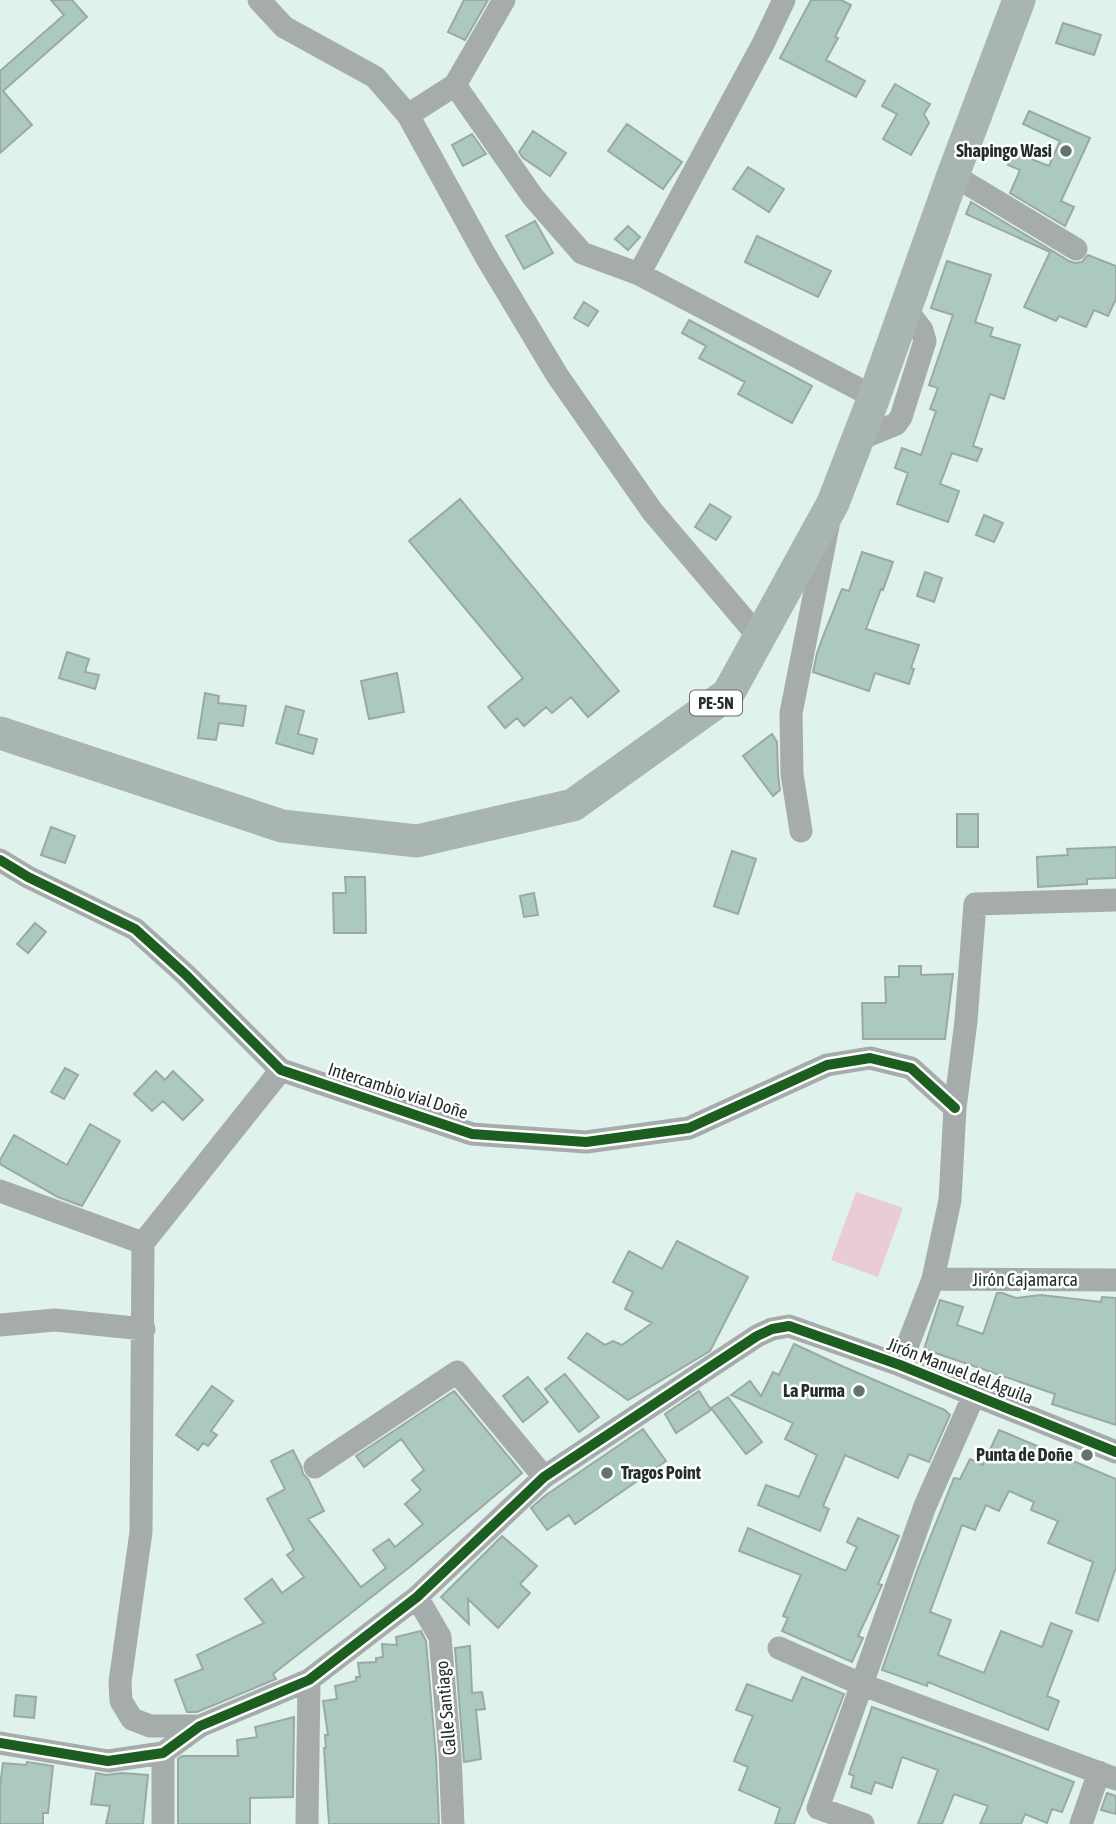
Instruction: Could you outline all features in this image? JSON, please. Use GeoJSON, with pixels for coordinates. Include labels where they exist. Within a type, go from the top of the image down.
{"type":"FeatureCollection","features":[{"type":"Feature","properties":{"kind":"highway","name":"PE-5N"},"geometry":{"type":"LineString","coordinates":[[0,733],[282,826],[417,841],[573,805],[728,694],[833,503],[1019,0]]}},
{"type":"Feature","properties":{"kind":"street"},"geometry":{"type":"LineString","coordinates":[[259,0],[284,27],[375,77],[408,115],[485,255],[558,375],[652,511],[759,637]]}},
{"type":"Feature","properties":{"kind":"street"},"geometry":{"type":"LineString","coordinates":[[408,115],[455,85],[504,0]]}},
{"type":"Feature","properties":{"kind":"street"},"geometry":{"type":"LineString","coordinates":[[639,274],[763,44],[783,0]]}},
{"type":"Feature","properties":{"kind":"street"},"geometry":{"type":"LineString","coordinates":[[455,85],[533,197],[582,253],[639,274],[874,397]]}},
{"type":"Feature","properties":{"kind":"street"},"geometry":{"type":"LineString","coordinates":[[953,175],[1076,249]]}},
{"type":"Feature","properties":{"kind":"street"},"geometry":{"type":"LineString","coordinates":[[857,440],[896,425],[901,417],[925,341],[922,330],[905,308]]}},
{"type":"Feature","properties":{"kind":"street"},"geometry":{"type":"LineString","coordinates":[[801,831],[792,774],[791,713],[833,503]]}},
{"type":"Feature","properties":{"kind":"street","name":"Intercambio vial Doñe"},"geometry":{"type":"LineString","coordinates":[[0,860],[28,877],[135,929],[186,975],[281,1070],[472,1134],[586,1142],[689,1128],[827,1065],[870,1058],[911,1068],[955,1108]]}},
{"type":"Feature","properties":{"kind":"street"},"geometry":{"type":"LineString","coordinates":[[900,1365],[933,1279],[950,1200],[955,1108],[966,1021],[975,904],[1116,900]]}},
{"type":"Feature","properties":{"kind":"street"},"geometry":{"type":"LineString","coordinates":[[200,1726],[150,1726],[132,1720],[121,1701],[120,1682],[141,1532],[143,1243],[281,1070]]}},
{"type":"Feature","properties":{"kind":"street"},"geometry":{"type":"LineString","coordinates":[[0,1191],[143,1243]]}},
{"type":"Feature","properties":{"kind":"street","name":"Jirón Cajamarca"},"geometry":{"type":"LineString","coordinates":[[933,1279],[1116,1280]]}},
{"type":"Feature","properties":{"kind":"street"},"geometry":{"type":"LineString","coordinates":[[0,1325],[55,1320],[144,1329]]}},
{"type":"Feature","properties":{"kind":"street","name":"Jirón Manuel del Águila"},"geometry":{"type":"LineString","coordinates":[[544,1478],[757,1336],[772,1329],[789,1326],[900,1365],[1116,1452]]}},
{"type":"Feature","properties":{"kind":"street"},"geometry":{"type":"LineString","coordinates":[[0,1743],[108,1760],[163,1754],[200,1726],[309,1681],[417,1598],[544,1478],[457,1372],[315,1467]]}},
{"type":"Feature","properties":{"kind":"street"},"geometry":{"type":"LineString","coordinates":[[863,1824],[818,1808],[925,1506],[974,1395]]}},
{"type":"Feature","properties":{"kind":"street","name":"Calle Santiago"},"geometry":{"type":"LineString","coordinates":[[417,1598],[439,1637],[450,1755],[453,1824]]}},
{"type":"Feature","properties":{"kind":"street"},"geometry":{"type":"LineString","coordinates":[[779,1648],[863,1685],[1107,1776],[1081,1824]]}},
{"type":"Feature","properties":{"kind":"street"},"geometry":{"type":"LineString","coordinates":[[307,1824],[309,1681]]}},
{"type":"Feature","properties":{"kind":"street"},"geometry":{"type":"LineString","coordinates":[[163,1754],[163,1824]]}},
{"type":"Feature","properties":{"kind":"shaded area"},"geometry":{"type":"Polygon","coordinates":[[[856,1192],[903,1208],[878,1277],[831,1260],[856,1192]]]}},
{"type":"Feature","properties":{"kind":"building"},"geometry":{"type":"Polygon","coordinates":[[[51,0],[72,0],[87,17],[3,91],[32,125],[0,153],[0,71],[64,15],[51,0]]]}},
{"type":"Feature","properties":{"kind":"building"},"geometry":{"type":"Polygon","coordinates":[[[464,0],[488,0],[465,40],[448,32],[464,0]]]}},
{"type":"Feature","properties":{"kind":"building"},"geometry":{"type":"Polygon","coordinates":[[[811,0],[841,0],[851,5],[826,60],[865,81],[856,97],[780,58],[811,0]]]}},
{"type":"Feature","properties":{"kind":"building"},"geometry":{"type":"Polygon","coordinates":[[[1063,23],[1101,35],[1094,55],[1056,43],[1063,23]]]}},
{"type":"Feature","properties":{"kind":"building"},"geometry":{"type":"Polygon","coordinates":[[[895,84],[930,104],[924,114],[929,123],[911,155],[883,139],[897,114],[882,106],[895,84]]]}},
{"type":"Feature","properties":{"kind":"building"},"geometry":{"type":"Polygon","coordinates":[[[1029,111],[1090,138],[1061,201],[1074,207],[1065,226],[1010,193],[1020,170],[1008,165],[1013,152],[1049,166],[1060,141],[1023,124],[1029,111]]]}},
{"type":"Feature","properties":{"kind":"building"},"geometry":{"type":"Polygon","coordinates":[[[627,124],[682,162],[663,189],[608,151],[627,124]]]}},
{"type":"Feature","properties":{"kind":"building"},"geometry":{"type":"Polygon","coordinates":[[[533,131],[566,153],[550,176],[523,158],[519,152],[533,131]]]}},
{"type":"Feature","properties":{"kind":"building"},"geometry":{"type":"Polygon","coordinates":[[[472,134],[486,154],[463,166],[452,145],[472,134]]]}},
{"type":"Feature","properties":{"kind":"building"},"geometry":{"type":"Polygon","coordinates":[[[748,167],[784,189],[769,212],[733,189],[748,167]]]}},
{"type":"Feature","properties":{"kind":"building"},"geometry":{"type":"Polygon","coordinates":[[[971,202],[1069,261],[1082,262],[1088,255],[1116,266],[1116,299],[1108,316],[1094,310],[1086,327],[1059,316],[1056,321],[1024,307],[1050,252],[966,214],[971,202]]]}},
{"type":"Feature","properties":{"kind":"building"},"geometry":{"type":"Polygon","coordinates":[[[535,221],[553,253],[524,269],[506,236],[535,221]]]}},
{"type":"Feature","properties":{"kind":"building"},"geometry":{"type":"Polygon","coordinates":[[[628,226],[640,237],[628,250],[615,239],[628,226]]]}},
{"type":"Feature","properties":{"kind":"building"},"geometry":{"type":"Polygon","coordinates":[[[757,236],[831,271],[818,297],[745,262],[757,236]]]}},
{"type":"Feature","properties":{"kind":"building"},"geometry":{"type":"Polygon","coordinates":[[[947,261],[991,275],[975,322],[993,328],[990,336],[1020,345],[1004,399],[990,394],[973,446],[982,449],[977,461],[952,453],[940,484],[959,491],[948,522],[897,504],[908,473],[895,468],[902,448],[921,455],[936,411],[930,409],[938,388],[929,385],[953,315],[931,308],[947,261]]]}},
{"type":"Feature","properties":{"kind":"building"},"geometry":{"type":"Polygon","coordinates":[[[584,302],[598,311],[588,326],[574,318],[584,302]]]}},
{"type":"Feature","properties":{"kind":"building"},"geometry":{"type":"Polygon","coordinates":[[[689,320],[812,386],[792,423],[738,394],[745,382],[699,358],[706,346],[682,333],[689,320]]]}},
{"type":"Feature","properties":{"kind":"building"},"geometry":{"type":"Polygon","coordinates":[[[460,499],[619,691],[588,717],[571,697],[552,713],[546,707],[524,726],[517,718],[505,728],[488,707],[523,678],[409,541],[460,499]]]}},
{"type":"Feature","properties":{"kind":"building"},"geometry":{"type":"Polygon","coordinates":[[[710,504],[731,517],[716,540],[695,527],[710,504]]]}},
{"type":"Feature","properties":{"kind":"building"},"geometry":{"type":"Polygon","coordinates":[[[984,515],[1003,523],[994,542],[976,535],[984,515]]]}},
{"type":"Feature","properties":{"kind":"building"},"geometry":{"type":"Polygon","coordinates":[[[862,552],[893,562],[866,629],[919,645],[909,684],[875,673],[869,691],[813,672],[817,653],[842,589],[849,591],[862,552]]]}},
{"type":"Feature","properties":{"kind":"building"},"geometry":{"type":"Polygon","coordinates":[[[925,572],[942,578],[934,602],[917,596],[925,572]]]}},
{"type":"Feature","properties":{"kind":"building"},"geometry":{"type":"Polygon","coordinates":[[[67,652],[89,659],[85,672],[99,675],[95,689],[59,678],[67,652]]]}},
{"type":"Feature","properties":{"kind":"building"},"geometry":{"type":"Polygon","coordinates":[[[397,673],[404,712],[369,719],[361,681],[397,673]]]}},
{"type":"Feature","properties":{"kind":"building"},"geometry":{"type":"Polygon","coordinates":[[[205,693],[219,696],[218,703],[246,706],[243,726],[219,723],[216,740],[198,738],[205,693]]]}},
{"type":"Feature","properties":{"kind":"building"},"geometry":{"type":"Polygon","coordinates":[[[286,706],[304,711],[298,734],[317,739],[313,754],[276,743],[286,706]]]}},
{"type":"Feature","properties":{"kind":"building"},"geometry":{"type":"Polygon","coordinates":[[[772,734],[777,742],[780,790],[773,796],[743,756],[772,734]]]}},
{"type":"Feature","properties":{"kind":"building"},"geometry":{"type":"Polygon","coordinates":[[[957,814],[978,814],[978,847],[957,847],[957,814]]]}},
{"type":"Feature","properties":{"kind":"building"},"geometry":{"type":"Polygon","coordinates":[[[51,827],[75,836],[65,863],[41,855],[51,827]]]}},
{"type":"Feature","properties":{"kind":"building"},"geometry":{"type":"Polygon","coordinates":[[[1116,847],[1116,878],[1087,879],[1087,884],[1038,887],[1037,857],[1068,855],[1067,849],[1116,847]]]}},
{"type":"Feature","properties":{"kind":"building"},"geometry":{"type":"Polygon","coordinates":[[[732,851],[756,859],[738,914],[714,906],[732,851]]]}},
{"type":"Feature","properties":{"kind":"building"},"geometry":{"type":"Polygon","coordinates":[[[345,877],[365,877],[366,933],[334,933],[333,893],[346,893],[345,877]]]}},
{"type":"Feature","properties":{"kind":"building"},"geometry":{"type":"Polygon","coordinates":[[[534,893],[538,915],[524,917],[520,896],[534,893]]]}},
{"type":"Feature","properties":{"kind":"building"},"geometry":{"type":"Polygon","coordinates":[[[35,923],[46,932],[28,953],[17,944],[35,923]]]}},
{"type":"Feature","properties":{"kind":"building"},"geometry":{"type":"Polygon","coordinates":[[[899,966],[921,966],[921,975],[953,974],[945,1039],[863,1039],[862,1003],[886,1003],[885,977],[899,977],[899,966]]]}},
{"type":"Feature","properties":{"kind":"building"},"geometry":{"type":"Polygon","coordinates":[[[65,1068],[78,1075],[64,1099],[51,1092],[65,1068]]]}},
{"type":"Feature","properties":{"kind":"building"},"geometry":{"type":"Polygon","coordinates":[[[156,1071],[165,1080],[173,1071],[203,1100],[183,1120],[163,1101],[152,1111],[134,1094],[156,1071]]]}},
{"type":"Feature","properties":{"kind":"building"},"geometry":{"type":"Polygon","coordinates":[[[90,1124],[120,1141],[82,1206],[58,1197],[0,1164],[14,1135],[67,1165],[90,1124]]]}},
{"type":"Feature","properties":{"kind":"building"},"geometry":{"type":"Polygon","coordinates":[[[677,1241],[748,1277],[710,1351],[628,1400],[568,1358],[587,1333],[605,1345],[613,1341],[622,1345],[652,1323],[625,1309],[633,1292],[613,1282],[629,1251],[662,1269],[677,1241]]]}},
{"type":"Feature","properties":{"kind":"building"},"geometry":{"type":"Polygon","coordinates":[[[997,1293],[1016,1298],[1041,1295],[1101,1302],[1102,1297],[1116,1298],[1116,1425],[1052,1404],[1055,1394],[924,1349],[940,1300],[963,1307],[957,1325],[983,1334],[997,1293]]]}},
{"type":"Feature","properties":{"kind":"building"},"geometry":{"type":"Polygon","coordinates":[[[794,1344],[945,1410],[950,1415],[929,1462],[909,1454],[898,1478],[845,1455],[823,1506],[829,1509],[820,1531],[758,1505],[766,1485],[799,1497],[817,1455],[785,1439],[793,1423],[731,1395],[750,1381],[761,1396],[773,1372],[779,1375],[794,1344]]]}},
{"type":"Feature","properties":{"kind":"building"},"geometry":{"type":"Polygon","coordinates":[[[565,1374],[599,1417],[579,1432],[545,1389],[565,1374]]]}},
{"type":"Feature","properties":{"kind":"building"},"geometry":{"type":"Polygon","coordinates":[[[528,1377],[548,1402],[523,1422],[503,1396],[528,1377]]]}},
{"type":"Feature","properties":{"kind":"building"},"geometry":{"type":"Polygon","coordinates":[[[212,1386],[233,1401],[211,1431],[217,1435],[208,1446],[203,1443],[198,1450],[176,1435],[212,1386]]]}},
{"type":"Feature","properties":{"kind":"building"},"geometry":{"type":"Polygon","coordinates":[[[454,1391],[522,1473],[411,1566],[273,1674],[276,1679],[197,1712],[187,1712],[175,1680],[203,1669],[197,1655],[264,1623],[245,1599],[272,1579],[282,1593],[304,1577],[287,1555],[294,1550],[267,1499],[285,1489],[271,1461],[293,1450],[324,1511],[308,1519],[361,1587],[386,1568],[373,1550],[389,1539],[395,1547],[423,1524],[405,1504],[421,1490],[412,1480],[424,1470],[401,1439],[364,1467],[356,1456],[454,1391]]]}},
{"type":"Feature","properties":{"kind":"building"},"geometry":{"type":"Polygon","coordinates":[[[699,1391],[711,1410],[676,1433],[665,1414],[699,1391]]]}},
{"type":"Feature","properties":{"kind":"building"},"geometry":{"type":"Polygon","coordinates":[[[728,1397],[762,1442],[746,1454],[711,1408],[728,1397]]]}},
{"type":"Feature","properties":{"kind":"building"},"geometry":{"type":"Polygon","coordinates":[[[643,1429],[666,1461],[575,1524],[569,1515],[547,1530],[531,1508],[643,1429]]]}},
{"type":"Feature","properties":{"kind":"building"},"geometry":{"type":"Polygon","coordinates":[[[999,1430],[1116,1479],[1116,1567],[1098,1621],[1076,1613],[1093,1562],[1048,1543],[1058,1521],[1031,1510],[1034,1502],[1009,1491],[999,1511],[986,1505],[975,1530],[962,1525],[930,1612],[951,1620],[938,1655],[984,1673],[1001,1631],[1042,1647],[1051,1623],[1072,1631],[1047,1696],[1059,1701],[1048,1730],[928,1682],[927,1686],[882,1670],[918,1568],[954,1478],[960,1479],[970,1459],[983,1465],[999,1430]]]}},
{"type":"Feature","properties":{"kind":"building"},"geometry":{"type":"Polygon","coordinates":[[[858,1518],[899,1536],[878,1584],[882,1585],[858,1636],[863,1638],[852,1662],[782,1631],[788,1618],[783,1616],[801,1575],[739,1551],[748,1528],[846,1571],[857,1547],[847,1542],[858,1518]]]}},
{"type":"Feature","properties":{"kind":"building"},"geometry":{"type":"Polygon","coordinates":[[[502,1536],[537,1566],[520,1584],[530,1593],[498,1628],[468,1599],[469,1624],[441,1597],[502,1536]]]}},
{"type":"Feature","properties":{"kind":"building"},"geometry":{"type":"Polygon","coordinates":[[[421,1631],[426,1641],[439,1824],[329,1824],[324,1748],[325,1735],[328,1735],[323,1701],[337,1699],[335,1686],[356,1681],[356,1677],[360,1677],[358,1663],[376,1662],[376,1658],[383,1657],[382,1644],[397,1645],[396,1637],[421,1631]]]}},
{"type":"Feature","properties":{"kind":"building"},"geometry":{"type":"Polygon","coordinates":[[[470,1646],[472,1693],[482,1692],[485,1709],[476,1710],[481,1759],[464,1762],[455,1648],[470,1646]]]}},
{"type":"Feature","properties":{"kind":"building"},"geometry":{"type":"Polygon","coordinates":[[[802,1677],[844,1694],[794,1824],[775,1824],[780,1808],[739,1790],[748,1767],[734,1761],[753,1716],[736,1710],[747,1684],[792,1701],[802,1677]]]}},
{"type":"Feature","properties":{"kind":"building"},"geometry":{"type":"Polygon","coordinates":[[[16,1695],[36,1697],[34,1718],[14,1716],[16,1695]]]}},
{"type":"Feature","properties":{"kind":"building"},"geometry":{"type":"Polygon","coordinates":[[[872,1707],[1074,1782],[1062,1812],[1052,1809],[1047,1823],[1025,1814],[1021,1824],[980,1824],[988,1806],[954,1794],[942,1824],[918,1824],[938,1770],[902,1757],[892,1788],[875,1782],[871,1794],[851,1787],[854,1776],[849,1774],[872,1707]]]}},
{"type":"Feature","properties":{"kind":"building"},"geometry":{"type":"Polygon","coordinates":[[[294,1717],[293,1797],[250,1798],[250,1824],[178,1824],[178,1759],[182,1756],[238,1756],[237,1740],[257,1737],[255,1727],[294,1717]]]}},
{"type":"Feature","properties":{"kind":"building"},"geometry":{"type":"Polygon","coordinates":[[[27,1762],[53,1766],[48,1813],[43,1813],[43,1824],[0,1824],[3,1763],[26,1765],[27,1762]]]}},
{"type":"Feature","properties":{"kind":"building"},"geometry":{"type":"Polygon","coordinates":[[[96,1773],[148,1775],[143,1824],[106,1824],[110,1806],[91,1804],[96,1773]]]}},
{"type":"Feature","properties":{"kind":"building"},"geometry":{"type":"Polygon","coordinates":[[[1107,1793],[1116,1796],[1116,1814],[1101,1810],[1107,1793]]]}},
{"type":"Feature","properties":{"kind":"cycle path"},"geometry":{"type":"LineString","coordinates":[[0,860],[28,877],[135,929],[186,975],[281,1070],[472,1134],[586,1142],[689,1128],[827,1065],[870,1058],[911,1068],[955,1108]]}},
{"type":"Feature","properties":{"kind":"cycle path"},"geometry":{"type":"LineString","coordinates":[[0,1743],[108,1761],[163,1753],[200,1726],[309,1680],[417,1597],[544,1477],[757,1336],[772,1329],[789,1326],[900,1365],[1116,1452]]}},
{"type":"Feature","properties":{"kind":"place","name":"Shapingo Wasi"},"geometry":{"type":"Point","coordinates":[1066,151]}},
{"type":"Feature","properties":{"kind":"place","name":"La Purma"},"geometry":{"type":"Point","coordinates":[859,1391]}},
{"type":"Feature","properties":{"kind":"place","name":"Punta de Doñe"},"geometry":{"type":"Point","coordinates":[1087,1455]}},
{"type":"Feature","properties":{"kind":"place","name":"Tragos Point"},"geometry":{"type":"Point","coordinates":[607,1473]}}]}
